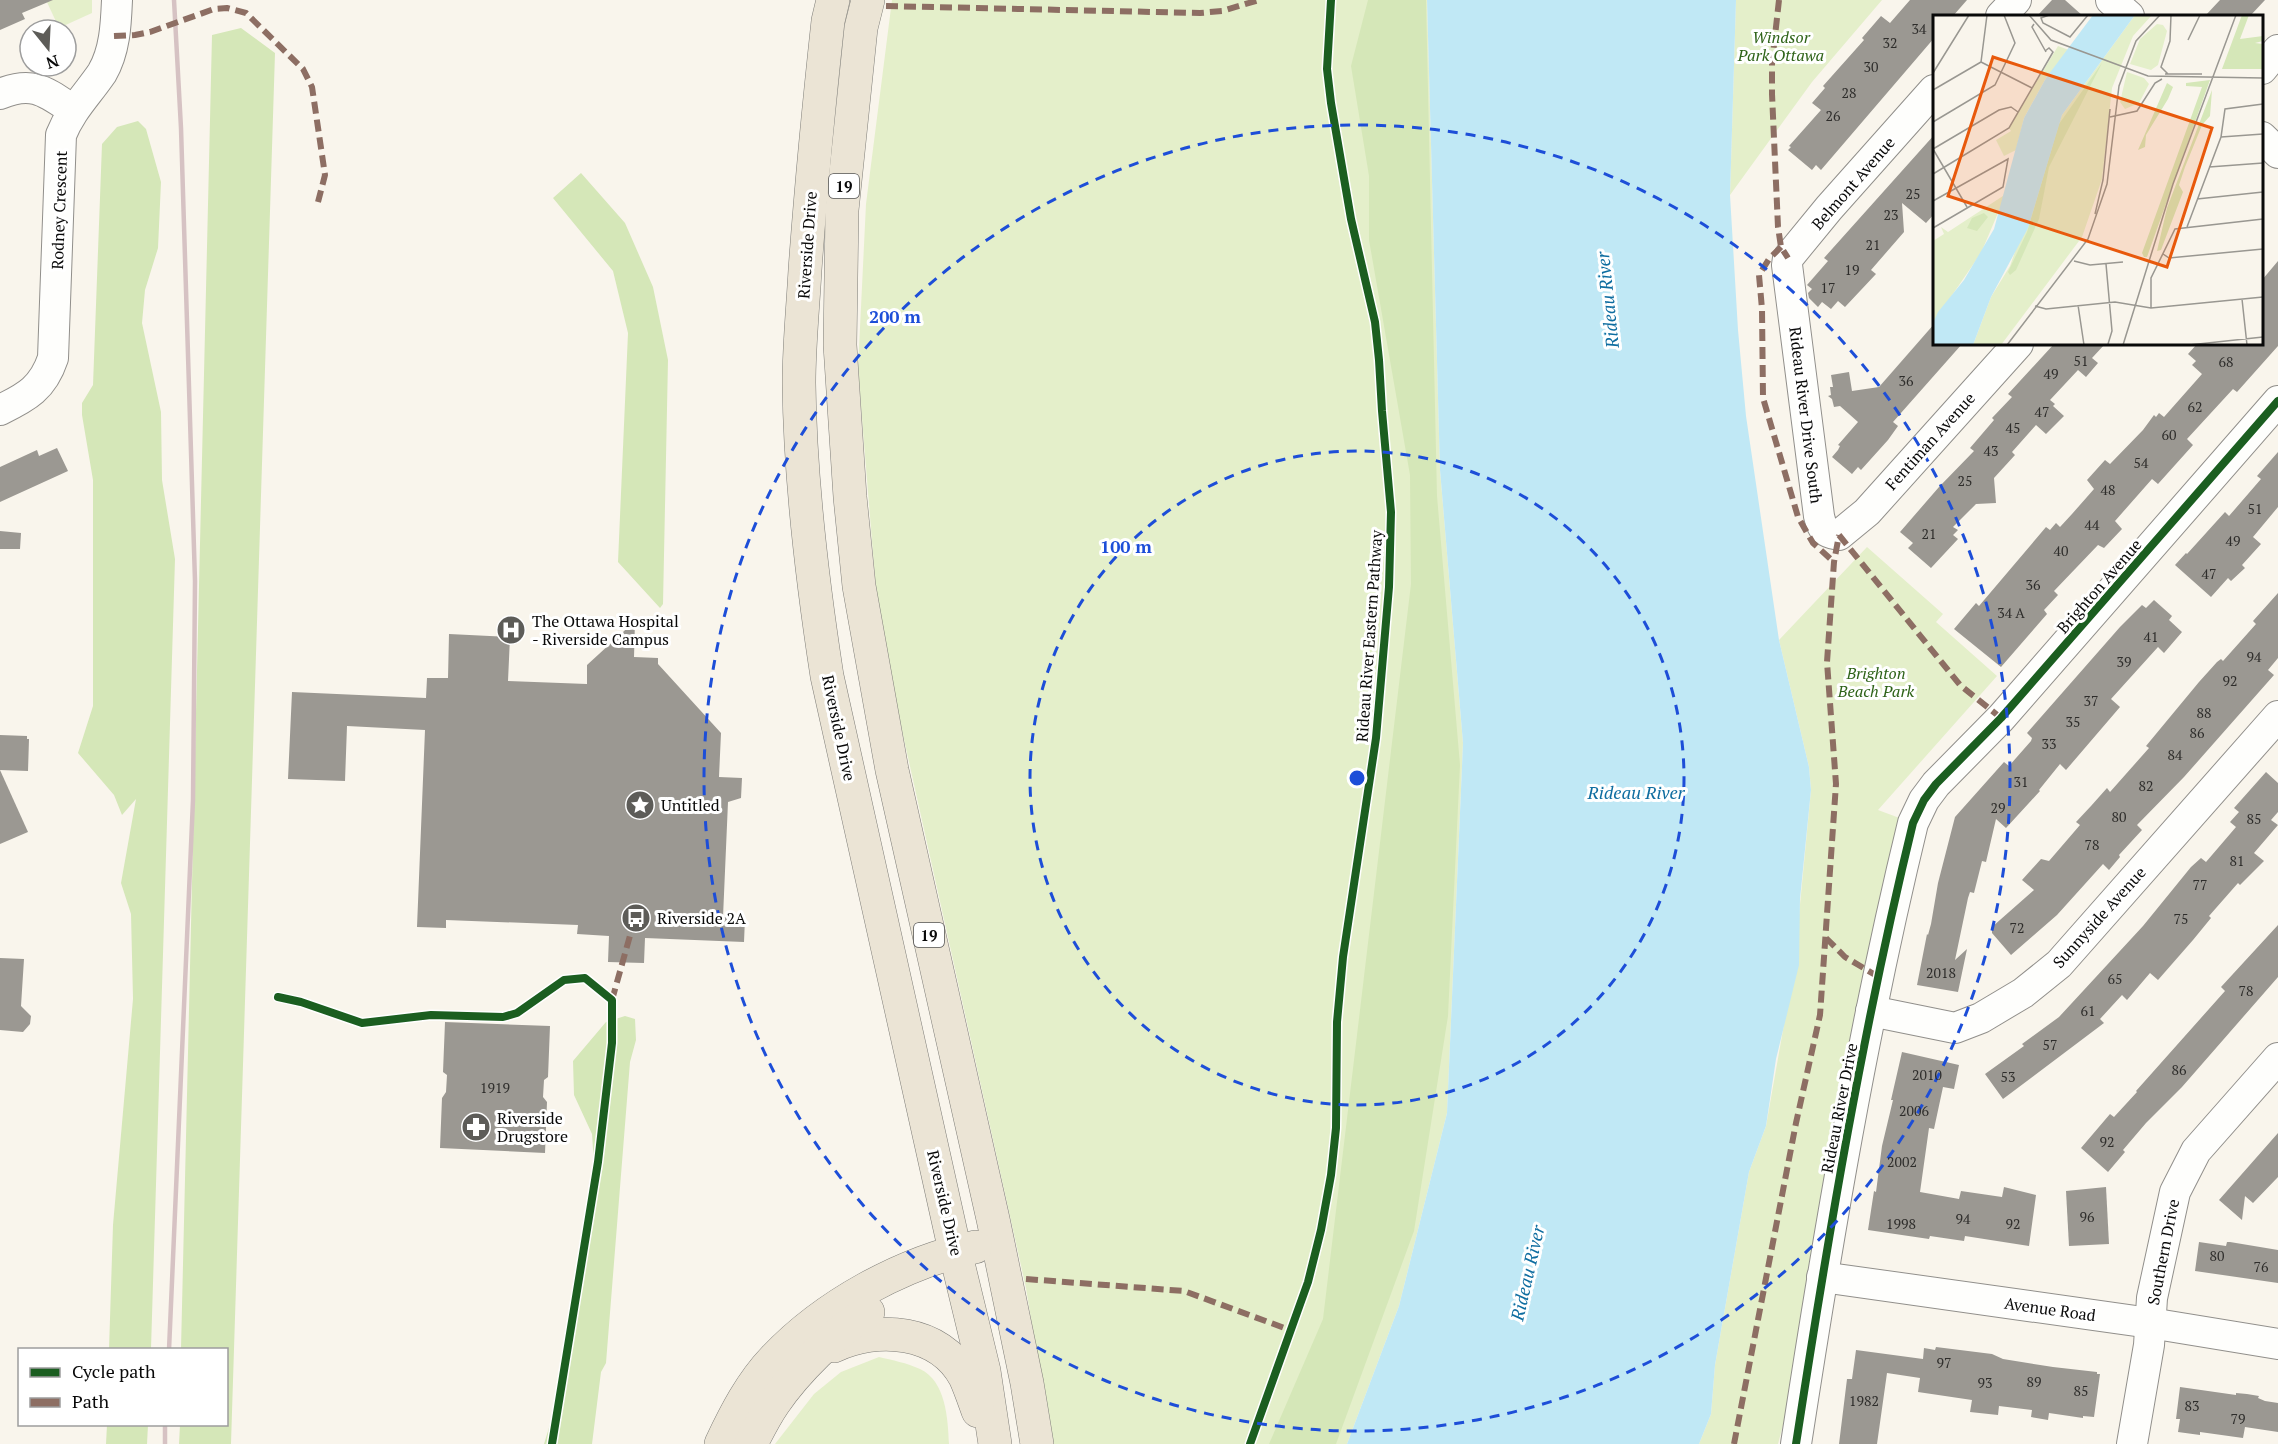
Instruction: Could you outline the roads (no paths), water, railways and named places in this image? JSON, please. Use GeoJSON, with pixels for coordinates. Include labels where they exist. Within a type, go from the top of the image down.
{"type":"FeatureCollection","features":[{"type":"Feature","properties":{"kind":"main road","name":"Riverside Drive"},"geometry":{"type":"LineString","coordinates":[[833,0],[828,21],[809,216],[799,383],[804,482],[819,626],[828,676],[984,1371],[993,1444]]}},
{"type":"Feature","properties":{"kind":"main road","name":"Riverside Drive"},"geometry":{"type":"LineString","coordinates":[[868,0],[861,28],[842,210],[840,345],[850,497],[859,586],[892,770],[999,1252],[1027,1383],[1037,1444]]}},
{"type":"Feature","properties":{"kind":"main road"},"geometry":{"type":"LineString","coordinates":[[721,1444],[738,1409],[774,1359],[802,1334],[843,1304],[898,1272],[958,1262],[999,1252]]}},
{"type":"Feature","properties":{"kind":"main road"},"geometry":{"type":"LineString","coordinates":[[751,1444],[773,1404],[792,1379],[846,1326],[866,1313],[913,1290],[958,1262]]}},
{"type":"Feature","properties":{"kind":"main road"},"geometry":{"type":"LineString","coordinates":[[817,1355],[848,1339],[866,1335],[886,1333],[906,1335],[924,1341],[954,1362],[964,1376],[993,1444]]}},
{"type":"Feature","properties":{"kind":"street","name":"Rodney Crescent"},"geometry":{"type":"LineString","coordinates":[[0,410],[20,401],[40,385],[47,374],[52,358],[57,284],[61,135],[74,110],[108,60],[116,30],[117,0]]}},
{"type":"Feature","properties":{"kind":"street"},"geometry":{"type":"LineString","coordinates":[[2002,15],[2016,0]]}},
{"type":"Feature","properties":{"kind":"street"},"geometry":{"type":"LineString","coordinates":[[2111,0],[2128,15]]}},
{"type":"Feature","properties":{"kind":"street"},"geometry":{"type":"LineString","coordinates":[[2263,68],[2278,50]]}},
{"type":"Feature","properties":{"kind":"street"},"geometry":{"type":"LineString","coordinates":[[0,94],[25,86],[43,90],[74,110]]}},
{"type":"Feature","properties":{"kind":"street","name":"Belmont Avenue"},"geometry":{"type":"LineString","coordinates":[[1789,282],[1788,258],[1829,208],[1933,92]]}},
{"type":"Feature","properties":{"kind":"street"},"geometry":{"type":"LineString","coordinates":[[2263,138],[2278,153]]}},
{"type":"Feature","properties":{"kind":"street","name":"Rideau River Drive South"},"geometry":{"type":"LineString","coordinates":[[1789,282],[1819,516],[1824,531],[1839,535]]}},
{"type":"Feature","properties":{"kind":"street","name":"Fentiman Avenue"},"geometry":{"type":"LineString","coordinates":[[1839,535],[1867,512],[2017,345]]}},
{"type":"Feature","properties":{"kind":"street","name":"Brighton Avenue"},"geometry":{"type":"LineString","coordinates":[[1936,784],[2001,718],[2278,401]]}},
{"type":"Feature","properties":{"kind":"street","name":"Sunnyside Avenue"},"geometry":{"type":"LineString","coordinates":[[1871,1011],[1955,1028],[1981,1018],[2023,993],[2059,964],[2278,716]]}},
{"type":"Feature","properties":{"kind":"street","name":"Rideau River Drive"},"geometry":{"type":"LineString","coordinates":[[1796,1444],[1822,1277],[1877,976],[1913,823],[1924,800],[1936,784]]}},
{"type":"Feature","properties":{"kind":"street","name":"Southern Drive"},"geometry":{"type":"LineString","coordinates":[[2132,1444],[2149,1345],[2154,1285],[2175,1192],[2196,1151],[2278,1059]]}},
{"type":"Feature","properties":{"kind":"street","name":"Avenue Road"},"geometry":{"type":"LineString","coordinates":[[1822,1277],[2150,1323],[2278,1344]]}},
{"type":"Feature","properties":{"kind":"water","name":"Rideau River"},"geometry":{"type":"Polygon","coordinates":[[[1427,0],[1736,0],[1730,195],[1746,416],[1779,640],[1809,767],[1811,790],[1800,899],[1799,965],[1776,1059],[1766,1126],[1749,1172],[1715,1365],[1711,1414],[1699,1444],[1347,1444],[1399,1306],[1447,1113],[1463,743],[1440,470],[1427,0]]]}},
{"type":"Feature","properties":{"kind":"railway"},"geometry":{"type":"LineString","coordinates":[[169,1348],[193,800],[195,581],[181,128],[174,0]]}},
{"type":"Feature","properties":{"kind":"railway"},"geometry":{"type":"LineString","coordinates":[[165,1426],[165,1444]]}},
{"type":"Feature","properties":{"kind":"place","name":"The Ottawa Hospital - Riverside Campus"},"geometry":{"type":"Point","coordinates":[511,630]}},
{"type":"Feature","properties":{"kind":"place","name":"Untitled"},"geometry":{"type":"Point","coordinates":[640,805]}},
{"type":"Feature","properties":{"kind":"place","name":"Riverside 2A"},"geometry":{"type":"Point","coordinates":[636,918]}},
{"type":"Feature","properties":{"kind":"place","name":"Riverside Drugstore"},"geometry":{"type":"Point","coordinates":[476,1127]}},
{"type":"Feature","properties":{"kind":"park label","name":"Windsor Park Ottawa"},"geometry":{"type":"Point","coordinates":[1781,46]}},
{"type":"Feature","properties":{"kind":"park label","name":"Brighton Beach Park"},"geometry":{"type":"Point","coordinates":[1876,682]}}]}
